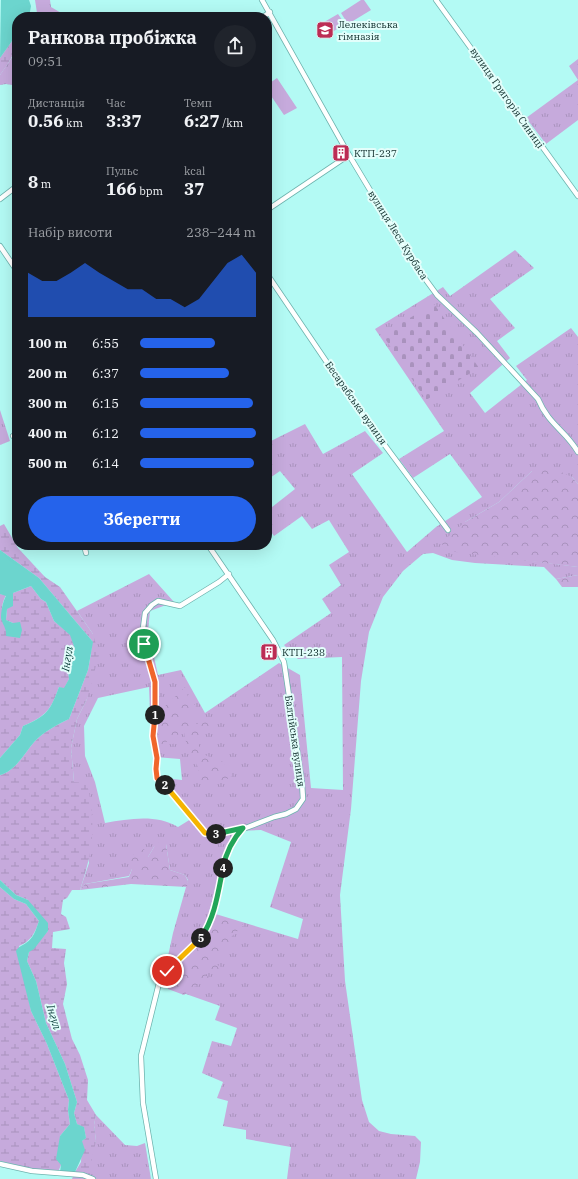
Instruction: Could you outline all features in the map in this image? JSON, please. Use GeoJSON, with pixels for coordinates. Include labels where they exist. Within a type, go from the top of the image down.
{"type":"FeatureCollection","features":[{"type":"Feature","properties":{"kind":"street","name":"вулиця Леся Курбаса"},"geometry":{"type":"LineString","coordinates":[[262,0],[270,12]]}},
{"type":"Feature","properties":{"kind":"street","name":"вулиця Григорія Синиці"},"geometry":{"type":"LineString","coordinates":[[436,0],[578,196]]}},
{"type":"Feature","properties":{"kind":"street","name":"вулиця Леся Курбаса"},"geometry":{"type":"LineString","coordinates":[[272,16],[349,155],[415,265],[437,295],[477,332],[538,399],[544,412],[553,424],[572,442],[578,452]]}},
{"type":"Feature","properties":{"kind":"street"},"geometry":{"type":"LineString","coordinates":[[272,207],[349,155]]}},
{"type":"Feature","properties":{"kind":"street"},"geometry":{"type":"LineString","coordinates":[[0,198],[12,190]]}},
{"type":"Feature","properties":{"kind":"street"},"geometry":{"type":"LineString","coordinates":[[0,246],[12,264]]}},
{"type":"Feature","properties":{"kind":"street","name":"Бесарабська вулиця"},"geometry":{"type":"LineString","coordinates":[[272,281],[366,420],[448,530]]}},
{"type":"Feature","properties":{"kind":"street","name":"Балтійська вулиця"},"geometry":{"type":"LineString","coordinates":[[211,550],[273,640],[284,662],[302,783],[303,799],[296,809],[286,814],[243,828]]}},
{"type":"Feature","properties":{"kind":"street"},"geometry":{"type":"LineString","coordinates":[[228,574],[220,582],[180,606],[158,601],[145,613],[143,628],[144,644],[155,682],[156,700],[153,736],[157,758],[157,778],[170,791],[205,833],[210,834],[243,828]]}},
{"type":"Feature","properties":{"kind":"street"},"geometry":{"type":"LineString","coordinates":[[156,1179],[143,1103],[140,1056],[159,983],[167,971],[201,937],[210,922],[215,906],[225,857],[234,839],[243,828]]}},
{"type":"Feature","properties":{"kind":"street"},"geometry":{"type":"LineString","coordinates":[[0,1164],[32,1171],[76,1174],[93,1179]]}},
{"type":"Feature","properties":{"kind":"green space"},"geometry":{"type":"Polygon","coordinates":[[[35,0],[50,0],[51,7],[60,12],[37,12],[35,0]]]}},
{"type":"Feature","properties":{"kind":"green space"},"geometry":{"type":"Polygon","coordinates":[[[361,0],[364,0],[371,10],[348,24],[341,13],[361,0]]]}},
{"type":"Feature","properties":{"kind":"green space"},"geometry":{"type":"Polygon","coordinates":[[[338,14],[345,24],[326,36],[319,25],[338,14]]]}},
{"type":"Feature","properties":{"kind":"green space"},"geometry":{"type":"Polygon","coordinates":[[[12,41],[12,56],[0,75],[0,58],[12,41]]]}},
{"type":"Feature","properties":{"kind":"green space"},"geometry":{"type":"Polygon","coordinates":[[[12,57],[12,85],[0,85],[0,75],[12,57]]]}},
{"type":"Feature","properties":{"kind":"green space"},"geometry":{"type":"Polygon","coordinates":[[[578,59],[578,80],[569,66],[578,59]]]}},
{"type":"Feature","properties":{"kind":"green space"},"geometry":{"type":"Polygon","coordinates":[[[277,78],[297,108],[284,115],[272,97],[272,82],[277,78]]]}},
{"type":"Feature","properties":{"kind":"green space"},"geometry":{"type":"Polygon","coordinates":[[[578,80],[578,120],[546,144],[526,118],[578,80]]]}},
{"type":"Feature","properties":{"kind":"green space"},"geometry":{"type":"Polygon","coordinates":[[[515,250],[534,268],[490,299],[515,328],[497,341],[510,358],[470,393],[485,413],[527,380],[516,366],[571,328],[578,337],[578,484],[572,477],[532,471],[499,502],[465,522],[495,556],[578,567],[578,575],[556,579],[544,567],[475,563],[452,560],[433,553],[423,554],[403,571],[383,597],[369,632],[361,681],[351,809],[340,895],[345,981],[362,1100],[369,1122],[379,1131],[391,1134],[415,1136],[421,1142],[420,1162],[416,1179],[287,1179],[291,1147],[246,1139],[246,1130],[223,1126],[228,1101],[217,1098],[223,1082],[202,1073],[212,1041],[231,1046],[237,1028],[215,1020],[220,1006],[166,987],[165,970],[173,933],[188,880],[185,875],[170,870],[166,844],[154,847],[148,857],[132,869],[129,876],[85,884],[80,890],[89,863],[74,782],[71,748],[77,719],[87,699],[93,634],[77,611],[149,574],[174,602],[150,611],[148,630],[158,675],[181,670],[205,713],[279,663],[300,675],[311,788],[343,790],[342,657],[298,659],[284,645],[331,613],[322,599],[341,585],[329,565],[349,552],[329,520],[312,529],[302,516],[274,536],[272,533],[272,507],[295,489],[280,471],[272,477],[272,440],[305,424],[323,454],[365,431],[383,453],[352,474],[407,552],[436,527],[482,497],[450,454],[413,478],[399,459],[444,431],[375,329],[443,287],[450,296],[515,250]],[[149,687],[98,698],[84,726],[85,756],[95,782],[105,823],[133,819],[152,819],[161,820],[178,827],[191,819],[154,777],[182,780],[180,759],[155,757],[151,737],[149,687]],[[261,830],[238,831],[223,859],[209,912],[298,939],[303,919],[270,907],[291,842],[261,830]]]}},
{"type":"Feature","properties":{"kind":"green space"},"geometry":{"type":"Polygon","coordinates":[[[434,304],[479,368],[426,400],[382,334],[434,304]]]}},
{"type":"Feature","properties":{"kind":"green space"},"geometry":{"type":"Polygon","coordinates":[[[0,410],[10,441],[0,445],[0,410]]]}},
{"type":"Feature","properties":{"kind":"green space"},"geometry":{"type":"Polygon","coordinates":[[[550,467],[572,477],[578,484],[578,567],[448,551],[441,543],[465,522],[499,502],[532,471],[550,467]]]}},
{"type":"Feature","properties":{"kind":"green space"},"geometry":{"type":"Polygon","coordinates":[[[4,524],[12,538],[12,550],[20,550],[45,577],[60,587],[93,634],[99,655],[87,699],[77,719],[71,748],[74,782],[87,783],[90,798],[92,812],[91,849],[80,890],[72,890],[67,898],[63,900],[61,914],[66,917],[70,929],[53,932],[52,948],[66,949],[64,963],[67,984],[63,1004],[72,1039],[80,1055],[88,1080],[87,1100],[96,1115],[94,1125],[96,1141],[90,1167],[82,1173],[75,1172],[81,1162],[82,1141],[86,1138],[84,1128],[77,1124],[74,1113],[77,1102],[65,1064],[46,1023],[36,981],[27,961],[29,952],[48,931],[28,900],[16,895],[0,880],[0,775],[11,770],[35,741],[42,735],[69,719],[88,670],[93,642],[39,578],[0,550],[0,526],[4,524]]]}},
{"type":"Feature","properties":{"kind":"green space"},"geometry":{"type":"Polygon","coordinates":[[[578,575],[578,587],[562,587],[556,579],[578,575]]]}},
{"type":"Feature","properties":{"kind":"green space"},"geometry":{"type":"Polygon","coordinates":[[[31,586],[41,599],[46,602],[54,621],[71,635],[75,649],[68,668],[69,679],[64,689],[59,687],[47,711],[37,719],[23,726],[20,735],[0,758],[0,594],[6,595],[2,612],[3,621],[7,629],[13,623],[6,620],[7,609],[13,593],[31,586]]]}},
{"type":"Feature","properties":{"kind":"green space"},"geometry":{"type":"Polygon","coordinates":[[[185,687],[189,700],[196,706],[187,718],[190,724],[200,724],[210,720],[213,724],[201,737],[199,748],[207,756],[219,758],[232,772],[232,776],[224,781],[214,781],[212,785],[205,785],[200,782],[198,767],[187,747],[184,732],[179,731],[177,743],[172,744],[168,740],[163,746],[158,746],[155,732],[159,722],[157,714],[185,687]]]}},
{"type":"Feature","properties":{"kind":"green space"},"geometry":{"type":"Polygon","coordinates":[[[162,840],[166,844],[170,870],[185,875],[188,881],[187,887],[131,884],[80,890],[85,884],[129,877],[132,869],[130,856],[144,849],[148,857],[154,847],[162,840]]]}},
{"type":"Feature","properties":{"kind":"green space"},"geometry":{"type":"Polygon","coordinates":[[[0,887],[14,899],[26,904],[39,921],[32,936],[27,942],[19,946],[31,1011],[47,1044],[69,1100],[68,1110],[70,1124],[60,1136],[61,1165],[58,1172],[37,1170],[0,1161],[0,887]]]}},
{"type":"Feature","properties":{"kind":"green space"},"geometry":{"type":"Polygon","coordinates":[[[215,915],[244,925],[231,937],[231,942],[223,950],[222,955],[215,960],[215,963],[222,968],[222,975],[218,977],[207,970],[203,973],[213,981],[209,985],[199,983],[184,995],[168,989],[166,983],[169,979],[175,977],[176,971],[183,968],[189,960],[194,960],[197,954],[196,946],[204,936],[208,935],[209,927],[215,915]]]}},
{"type":"Feature","properties":{"kind":"green space"},"geometry":{"type":"Polygon","coordinates":[[[96,1115],[125,1145],[137,1146],[145,1143],[151,1179],[72,1179],[75,1172],[82,1173],[96,1141],[94,1125],[96,1115]]]}},
{"type":"Feature","properties":{"kind":"water"},"geometry":{"type":"Polygon","coordinates":[[[1,0],[29,0],[31,6],[30,12],[12,12],[12,41],[0,58],[1,0]]]}},
{"type":"Feature","properties":{"kind":"water"},"geometry":{"type":"Polygon","coordinates":[[[0,550],[39,578],[93,642],[88,670],[69,719],[42,735],[35,741],[11,770],[0,775],[0,758],[20,735],[23,726],[43,716],[53,702],[59,687],[64,688],[69,679],[68,668],[75,649],[70,635],[54,621],[46,602],[41,599],[31,586],[13,593],[13,606],[7,609],[6,620],[13,623],[20,622],[22,630],[20,638],[6,636],[6,631],[1,618],[2,606],[6,596],[0,594],[0,550]]]}},
{"type":"Feature","properties":{"kind":"water"},"geometry":{"type":"Polygon","coordinates":[[[0,880],[16,895],[28,900],[48,923],[48,931],[34,949],[29,952],[27,961],[36,981],[46,1023],[65,1064],[77,1102],[74,1113],[77,1124],[84,1127],[86,1138],[82,1141],[85,1150],[75,1172],[60,1172],[61,1165],[56,1159],[60,1136],[70,1124],[68,1110],[69,1100],[47,1044],[31,1011],[16,951],[19,947],[31,939],[39,921],[26,904],[14,899],[0,887],[0,880]]]}},
{"type":"Feature","properties":{"kind":"place","name":"Лелеківська гімназія"},"geometry":{"type":"Point","coordinates":[325,30]}},
{"type":"Feature","properties":{"kind":"place","name":"КТП-237"},"geometry":{"type":"Point","coordinates":[341,153]}},
{"type":"Feature","properties":{"kind":"place","name":"КТП-238"},"geometry":{"type":"Point","coordinates":[269,652]}},
{"type":"Feature","properties":{"kind":"route"},"geometry":{"type":"LineString","coordinates":[[144,644],[150,660],[155,682],[156,700],[153,736],[157,758],[157,778],[170,791],[205,833],[223,833],[243,828],[234,839],[225,857],[215,906],[210,922],[201,937],[167,971]]}},
{"type":"Feature","properties":{"kind":"water label","name":"Інгул"},"geometry":{"type":"Point","coordinates":[67,659]}},
{"type":"Feature","properties":{"kind":"water label","name":"Інгул"},"geometry":{"type":"Point","coordinates":[54,1017]}}]}
